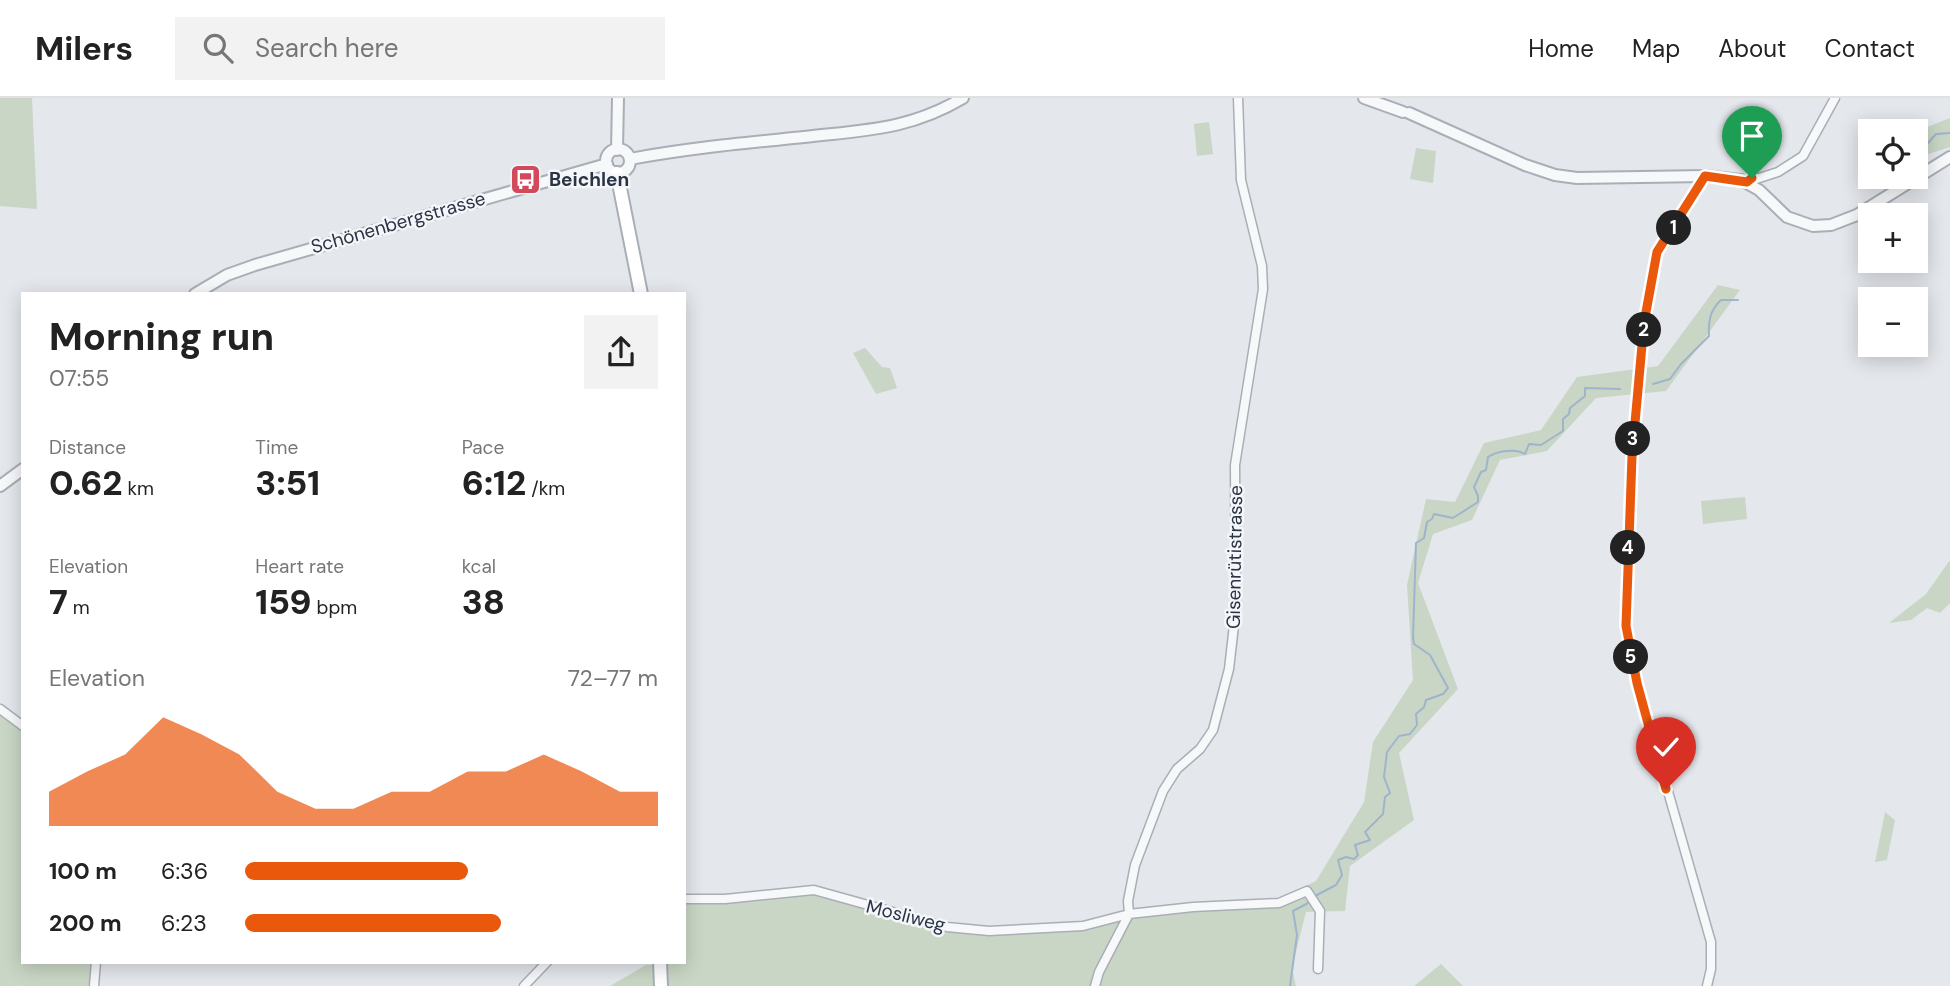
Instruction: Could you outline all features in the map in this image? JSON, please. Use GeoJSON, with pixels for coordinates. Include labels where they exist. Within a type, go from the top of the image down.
{"type":"FeatureCollection","features":[{"type":"Feature","properties":{"kind":"main road"},"geometry":{"type":"LineString","coordinates":[[612,168],[642,292]]}},
{"type":"Feature","properties":{"kind":"main road"},"geometry":{"type":"LineString","coordinates":[[660,964],[661,986]]}},
{"type":"Feature","properties":{"kind":"street"},"geometry":{"type":"LineString","coordinates":[[617,149],[618,98]]}},
{"type":"Feature","properties":{"kind":"street"},"geometry":{"type":"LineString","coordinates":[[630,159],[891,127],[929,117],[963,98]]}},
{"type":"Feature","properties":{"kind":"street","name":"Gisenrütistrasse"},"geometry":{"type":"LineString","coordinates":[[1095,986],[1099,972],[1129,914],[1128,901],[1135,865],[1163,791],[1177,769],[1200,748],[1213,730],[1229,669],[1236,608],[1235,465],[1263,289],[1262,266],[1241,180],[1238,98]]}},
{"type":"Feature","properties":{"kind":"street"},"geometry":{"type":"LineString","coordinates":[[1364,98],[1555,175],[1596,179],[1705,176],[1747,182],[1778,172],[1803,156],[1835,98]]}},
{"type":"Feature","properties":{"kind":"street"},"geometry":{"type":"LineString","coordinates":[[617,149],[625,152],[630,159]]}},
{"type":"Feature","properties":{"kind":"street"},"geometry":{"type":"LineString","coordinates":[[617,149],[609,154],[612,168],[627,169],[630,159]]}},
{"type":"Feature","properties":{"kind":"street"},"geometry":{"type":"LineString","coordinates":[[1747,182],[1794,221],[1825,226],[1847,220],[1865,211],[1950,157]]}},
{"type":"Feature","properties":{"kind":"street","name":"Schönenbergstrasse"},"geometry":{"type":"LineString","coordinates":[[198,292],[227,275],[255,265],[612,168]]}},
{"type":"Feature","properties":{"kind":"street"},"geometry":{"type":"LineString","coordinates":[[1705,176],[1657,252],[1644,323],[1632,456],[1626,608],[1629,648],[1637,683],[1711,942],[1712,969],[1707,986]]}},
{"type":"Feature","properties":{"kind":"street"},"geometry":{"type":"LineString","coordinates":[[0,486],[21,470]]}},
{"type":"Feature","properties":{"kind":"street"},"geometry":{"type":"LineString","coordinates":[[0,709],[21,725]]}},
{"type":"Feature","properties":{"kind":"street","name":"Mosliweg"},"geometry":{"type":"LineString","coordinates":[[686,899],[725,899],[814,890],[947,927],[989,931],[1083,926],[1129,914],[1193,907],[1279,903],[1307,891],[1320,911],[1318,969]]}},
{"type":"Feature","properties":{"kind":"street"},"geometry":{"type":"LineString","coordinates":[[94,986],[96,964]]}},
{"type":"Feature","properties":{"kind":"street"},"geometry":{"type":"LineString","coordinates":[[524,986],[545,964]]}},
{"type":"Feature","properties":{"kind":"green space"},"geometry":{"type":"Polygon","coordinates":[[[0,98],[32,98],[37,209],[0,206],[0,98]]]}},
{"type":"Feature","properties":{"kind":"green space"},"geometry":{"type":"Polygon","coordinates":[[[1950,118],[1950,147],[1928,154],[1928,127],[1950,118]]]}},
{"type":"Feature","properties":{"kind":"green space"},"geometry":{"type":"Polygon","coordinates":[[[1209,122],[1213,154],[1197,156],[1194,124],[1209,122]]]}},
{"type":"Feature","properties":{"kind":"green space"},"geometry":{"type":"Polygon","coordinates":[[[1416,148],[1436,151],[1433,183],[1410,179],[1416,148]]]}},
{"type":"Feature","properties":{"kind":"green space"},"geometry":{"type":"Polygon","coordinates":[[[1718,285],[1740,290],[1666,391],[1596,398],[1547,451],[1500,460],[1472,520],[1433,534],[1418,583],[1458,689],[1399,753],[1414,820],[1350,866],[1345,911],[1306,912],[1292,968],[1296,986],[667,986],[665,964],[686,964],[686,897],[814,890],[947,927],[989,931],[1083,926],[1129,914],[1272,903],[1316,881],[1364,802],[1373,742],[1413,680],[1407,585],[1426,499],[1455,502],[1484,443],[1541,430],[1577,377],[1658,366],[1718,285]]]}},
{"type":"Feature","properties":{"kind":"green space"},"geometry":{"type":"Polygon","coordinates":[[[865,348],[882,367],[890,368],[897,388],[876,394],[853,353],[865,348]]]}},
{"type":"Feature","properties":{"kind":"green space"},"geometry":{"type":"Polygon","coordinates":[[[1745,497],[1747,519],[1703,524],[1701,501],[1745,497]]]}},
{"type":"Feature","properties":{"kind":"green space"},"geometry":{"type":"Polygon","coordinates":[[[1950,560],[1950,603],[1940,613],[1927,608],[1911,620],[1889,623],[1926,594],[1950,560]]]}},
{"type":"Feature","properties":{"kind":"green space"},"geometry":{"type":"Polygon","coordinates":[[[0,712],[21,727],[21,964],[96,964],[94,986],[0,986],[0,712]]]}},
{"type":"Feature","properties":{"kind":"green space"},"geometry":{"type":"Polygon","coordinates":[[[1885,812],[1895,820],[1887,860],[1875,862],[1885,812]]]}},
{"type":"Feature","properties":{"kind":"green space"},"geometry":{"type":"Polygon","coordinates":[[[1441,964],[1463,986],[1414,986],[1441,964]]]}},
{"type":"Feature","properties":{"kind":"green space"},"geometry":{"type":"Polygon","coordinates":[[[646,965],[656,965],[657,986],[610,986],[646,965]]]}},
{"type":"Feature","properties":{"kind":"waterway"},"geometry":{"type":"LineString","coordinates":[[1928,143],[1936,134],[1950,133]]}},
{"type":"Feature","properties":{"kind":"waterway"},"geometry":{"type":"LineString","coordinates":[[1653,384],[1670,379],[1709,336],[1710,316],[1721,300],[1738,300]]}},
{"type":"Feature","properties":{"kind":"waterway"},"geometry":{"type":"LineString","coordinates":[[1313,897],[1336,885],[1342,875],[1338,860],[1346,857],[1354,859],[1358,855],[1355,845],[1370,840],[1365,832],[1383,814],[1385,797],[1390,793],[1384,777],[1387,752],[1399,736],[1410,734],[1417,725],[1416,714],[1424,707],[1426,700],[1443,694],[1448,688],[1430,655],[1414,644],[1413,638],[1416,543],[1424,538],[1427,522],[1434,514],[1453,518],[1478,502],[1474,487],[1481,472],[1486,470],[1488,457],[1506,451],[1525,454],[1529,444],[1541,445],[1563,431],[1563,419],[1569,414],[1570,408],[1585,396],[1585,388],[1620,389]]}},
{"type":"Feature","properties":{"kind":"waterway"},"geometry":{"type":"LineString","coordinates":[[1290,986],[1297,935],[1293,911],[1310,902]]}},
{"type":"Feature","properties":{"kind":"place","name":"Beichlen"},"geometry":{"type":"Point","coordinates":[526,179]}},
{"type":"Feature","properties":{"kind":"route"},"geometry":{"type":"LineString","coordinates":[[1666,789],[1637,683],[1626,626],[1632,456],[1644,323],[1657,252],[1705,176],[1747,182],[1752,178]]}}]}
